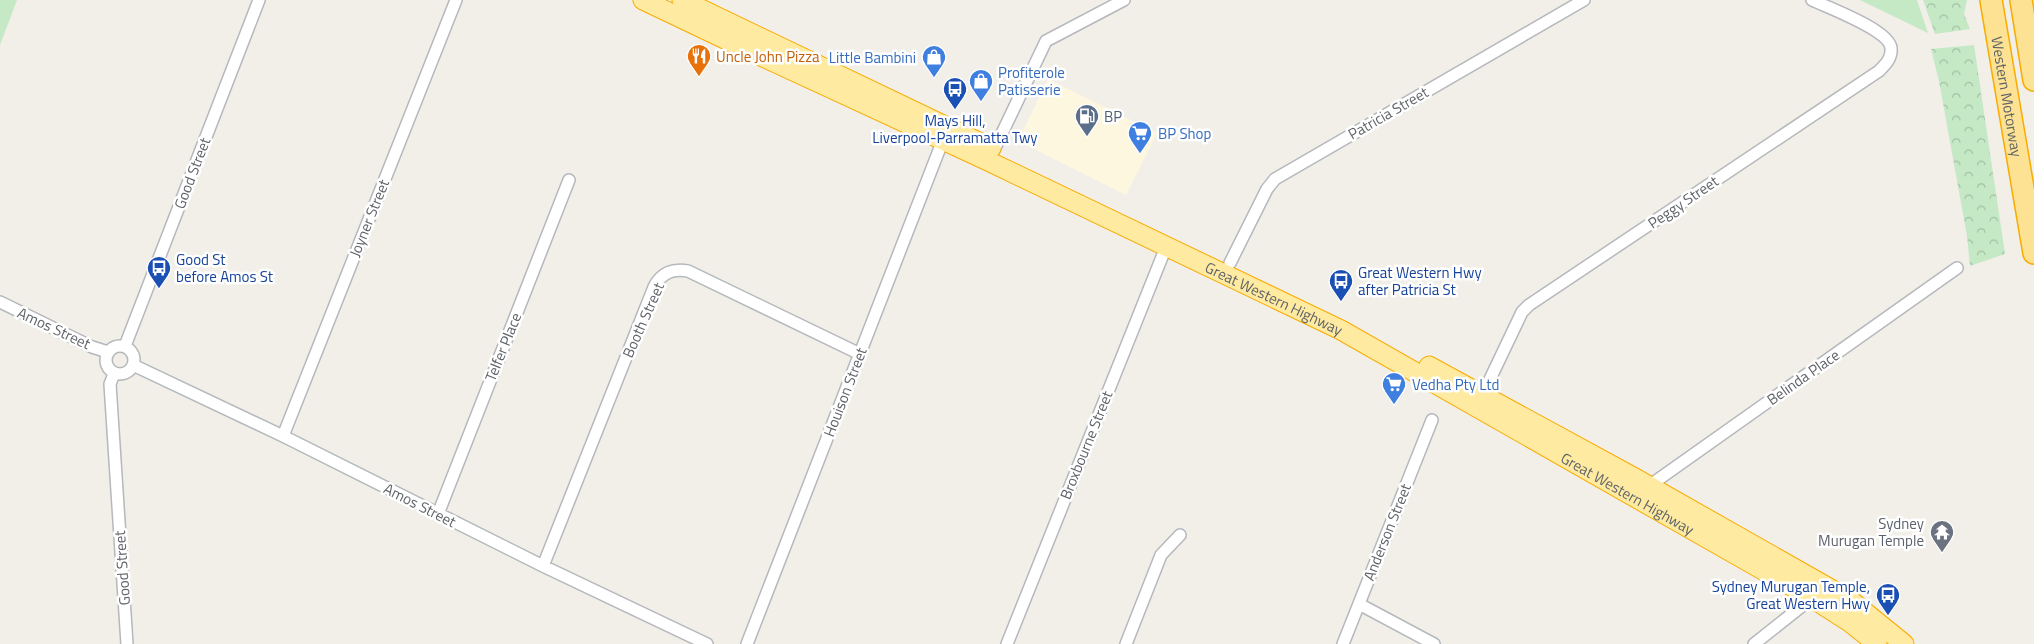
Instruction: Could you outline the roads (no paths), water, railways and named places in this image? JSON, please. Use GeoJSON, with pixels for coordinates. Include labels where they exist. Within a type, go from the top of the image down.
{"type":"FeatureCollection","features":[{"type":"Feature","properties":{"kind":"highway","name":"Great Western Highway"},"geometry":{"type":"LineString","coordinates":[[643,0],[943,140],[1341,330],[1812,598],[1851,623],[1877,644]]}},
{"type":"Feature","properties":{"kind":"highway","name":"Great Western Highway"},"geometry":{"type":"LineString","coordinates":[[682,0],[1338,315],[1482,396],[1649,486],[1850,600],[1904,644]]}},
{"type":"Feature","properties":{"kind":"highway","name":"Western Motorway"},"geometry":{"type":"LineString","coordinates":[[1991,0],[2034,252]]}},
{"type":"Feature","properties":{"kind":"highway","name":"Western Motorway"},"geometry":{"type":"LineString","coordinates":[[2021,0],[2034,80]]}},
{"type":"Feature","properties":{"kind":"street","name":"Good Street"},"geometry":{"type":"LineString","coordinates":[[125,346],[259,0]]}},
{"type":"Feature","properties":{"kind":"street","name":"Joyner Street"},"geometry":{"type":"LineString","coordinates":[[283,436],[456,0]]}},
{"type":"Feature","properties":{"kind":"street"},"geometry":{"type":"LineString","coordinates":[[994,150],[1046,41],[1124,0]]}},
{"type":"Feature","properties":{"kind":"street","name":"Patricia Street"},"geometry":{"type":"LineString","coordinates":[[1230,263],[1267,189],[1275,179],[1584,0]]}},
{"type":"Feature","properties":{"kind":"street","name":"Peggy Street"},"geometry":{"type":"LineString","coordinates":[[1482,396],[1522,312],[1529,305],[1879,72],[1889,60],[1891,47],[1886,38],[1876,31],[1812,0]]}},
{"type":"Feature","properties":{"kind":"street","name":"Houison Street"},"geometry":{"type":"LineString","coordinates":[[747,644],[943,140]]}},
{"type":"Feature","properties":{"kind":"street","name":"Telfer Place"},"geometry":{"type":"LineString","coordinates":[[438,514],[569,180]]}},
{"type":"Feature","properties":{"kind":"street","name":"Broxbourne Street"},"geometry":{"type":"LineString","coordinates":[[1007,644],[1166,246]]}},
{"type":"Feature","properties":{"kind":"street","name":"Belinda Place"},"geometry":{"type":"LineString","coordinates":[[1649,486],[1958,268]]}},
{"type":"Feature","properties":{"kind":"street","name":"Booth Street"},"geometry":{"type":"LineString","coordinates":[[543,566],[654,287],[664,274],[676,270],[688,271],[860,354]]}},
{"type":"Feature","properties":{"kind":"street","name":"Amos Street"},"geometry":{"type":"LineString","coordinates":[[0,302],[92,347],[108,352]]}},
{"type":"Feature","properties":{"kind":"street"},"geometry":{"type":"LineString","coordinates":[[125,346],[133,354],[133,365],[125,374],[114,374],[106,366],[105,360],[108,352],[114,347],[125,346]]}},
{"type":"Feature","properties":{"kind":"street","name":"Amos Street"},"geometry":{"type":"LineString","coordinates":[[133,365],[283,436],[543,566],[708,644]]}},
{"type":"Feature","properties":{"kind":"street","name":"Good Street"},"geometry":{"type":"LineString","coordinates":[[114,374],[110,384],[127,644]]}},
{"type":"Feature","properties":{"kind":"street","name":"Anderson Street"},"geometry":{"type":"LineString","coordinates":[[1342,644],[1432,420]]}},
{"type":"Feature","properties":{"kind":"street"},"geometry":{"type":"LineString","coordinates":[[1126,644],[1161,555],[1180,535]]}},
{"type":"Feature","properties":{"kind":"street"},"geometry":{"type":"LineString","coordinates":[[1754,644],[1812,598]]}},
{"type":"Feature","properties":{"kind":"street"},"geometry":{"type":"LineString","coordinates":[[1359,604],[1434,644]]}},
{"type":"Feature","properties":{"kind":"place","name":"Uncle John Pizza"},"geometry":{"type":"Point","coordinates":[699,77]}},
{"type":"Feature","properties":{"kind":"place","name":"Little Bambini"},"geometry":{"type":"Point","coordinates":[934,78]}},
{"type":"Feature","properties":{"kind":"place","name":"Profiterole Patisserie"},"geometry":{"type":"Point","coordinates":[981,102]}},
{"type":"Feature","properties":{"kind":"place","name":"Mays Hill, Liverpool-Parramatta Twy"},"geometry":{"type":"Point","coordinates":[955,110]}},
{"type":"Feature","properties":{"kind":"place","name":"BP"},"geometry":{"type":"Point","coordinates":[1087,137]}},
{"type":"Feature","properties":{"kind":"place","name":"BP Shop"},"geometry":{"type":"Point","coordinates":[1140,154]}},
{"type":"Feature","properties":{"kind":"place","name":"Good St before Amos St"},"geometry":{"type":"Point","coordinates":[159,289]}},
{"type":"Feature","properties":{"kind":"place","name":"Great Western Hwy after Patricia St"},"geometry":{"type":"Point","coordinates":[1341,302]}},
{"type":"Feature","properties":{"kind":"place","name":"Vedha Pty Ltd"},"geometry":{"type":"Point","coordinates":[1394,405]}},
{"type":"Feature","properties":{"kind":"place","name":"Sydney Murugan Temple"},"geometry":{"type":"Point","coordinates":[1942,553]}},
{"type":"Feature","properties":{"kind":"place","name":"Sydney Murugan Temple, Great Western Hwy"},"geometry":{"type":"Point","coordinates":[1888,616]}}]}
